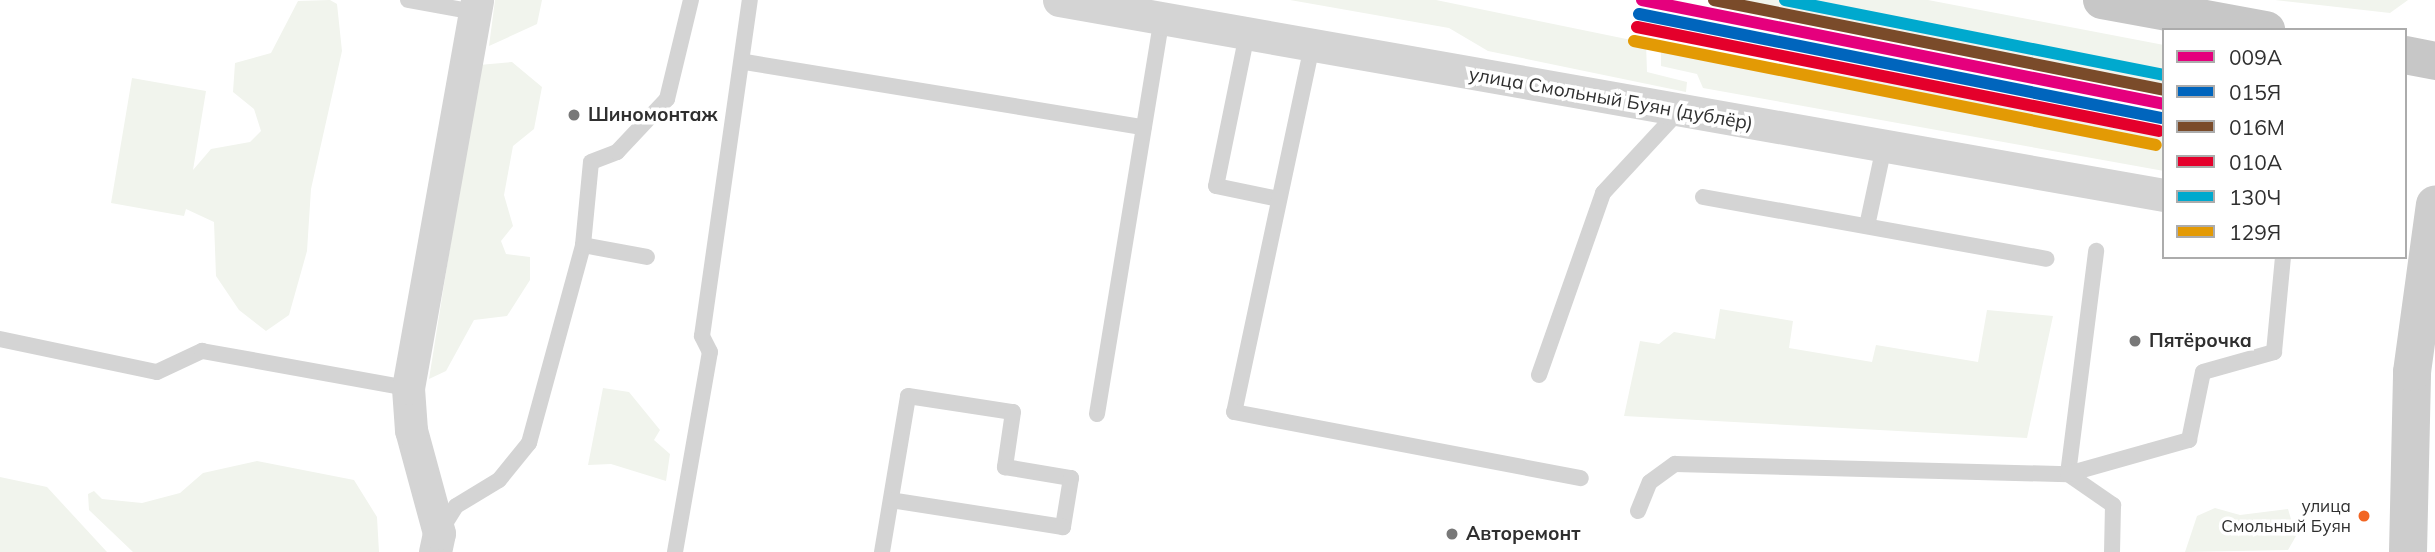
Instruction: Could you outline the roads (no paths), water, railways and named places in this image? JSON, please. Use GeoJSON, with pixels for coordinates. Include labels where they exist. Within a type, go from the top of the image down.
{"type":"FeatureCollection","features":[{"type":"Feature","properties":{"kind":"main road"},"geometry":{"type":"LineString","coordinates":[[2102,0],[2171,6],[2258,28]]}},
{"type":"Feature","properties":{"kind":"main road"},"geometry":{"type":"LineString","coordinates":[[2407,55],[2435,61]]}},
{"type":"Feature","properties":{"kind":"main road"},"geometry":{"type":"LineString","coordinates":[[2408,552],[2412,372],[2428,236]]}},
{"type":"Feature","properties":{"kind":"street","name":"улица Смольный Буян (дублёр)"},"geometry":{"type":"LineString","coordinates":[[1059,0],[2162,195]]}},
{"type":"Feature","properties":{"kind":"street"},"geometry":{"type":"LineString","coordinates":[[437,542],[411,430],[408,388],[475,6]]}},
{"type":"Feature","properties":{"kind":"lane"},"geometry":{"type":"LineString","coordinates":[[408,0],[475,6]]}},
{"type":"Feature","properties":{"kind":"lane"},"geometry":{"type":"LineString","coordinates":[[437,542],[456,506],[499,480],[529,443],[583,245],[591,162],[617,152],[667,99],[691,0]]}},
{"type":"Feature","properties":{"kind":"lane"},"geometry":{"type":"LineString","coordinates":[[675,552],[710,352],[702,336],[745,62],[750,0]]}},
{"type":"Feature","properties":{"kind":"lane"},"geometry":{"type":"LineString","coordinates":[[1097,414],[1162,19]]}},
{"type":"Feature","properties":{"kind":"lane"},"geometry":{"type":"LineString","coordinates":[[1247,34],[1216,186],[1278,199]]}},
{"type":"Feature","properties":{"kind":"lane"},"geometry":{"type":"LineString","coordinates":[[1312,46],[1234,412],[1581,478]]}},
{"type":"Feature","properties":{"kind":"lane"},"geometry":{"type":"LineString","coordinates":[[745,62],[1144,127]]}},
{"type":"Feature","properties":{"kind":"lane"},"geometry":{"type":"LineString","coordinates":[[1539,375],[1603,193],[1679,111]]}},
{"type":"Feature","properties":{"kind":"lane"},"geometry":{"type":"LineString","coordinates":[[1867,226],[1884,147]]}},
{"type":"Feature","properties":{"kind":"lane"},"geometry":{"type":"LineString","coordinates":[[1703,197],[2046,259]]}},
{"type":"Feature","properties":{"kind":"lane"},"geometry":{"type":"LineString","coordinates":[[583,245],[647,257]]}},
{"type":"Feature","properties":{"kind":"lane"},"geometry":{"type":"LineString","coordinates":[[2068,474],[2096,251]]}},
{"type":"Feature","properties":{"kind":"lane"},"geometry":{"type":"LineString","coordinates":[[1638,511],[1650,482],[1675,464],[2068,474],[2189,440],[2203,372],[2274,352],[2283,259]]}},
{"type":"Feature","properties":{"kind":"lane"},"geometry":{"type":"LineString","coordinates":[[0,339],[157,372],[202,351],[408,388]]}},
{"type":"Feature","properties":{"kind":"lane"},"geometry":{"type":"LineString","coordinates":[[882,552],[908,396],[1013,412],[1005,467],[1071,478],[1063,527],[891,500]]}},
{"type":"Feature","properties":{"kind":"lane"},"geometry":{"type":"LineString","coordinates":[[2068,474],[2113,505],[2112,552]]}},
{"type":"Feature","properties":{"kind":"place","name":"Шиномонтаж"},"geometry":{"type":"Point","coordinates":[574,115]}},
{"type":"Feature","properties":{"kind":"place","name":"Пятёрочка"},"geometry":{"type":"Point","coordinates":[2135,341]}},
{"type":"Feature","properties":{"kind":"place","name":"улица Смольный Буян"},"geometry":{"type":"Point","coordinates":[2364,516]}},
{"type":"Feature","properties":{"kind":"place","name":"Авторемонт"},"geometry":{"type":"Point","coordinates":[1452,534]}}]}
